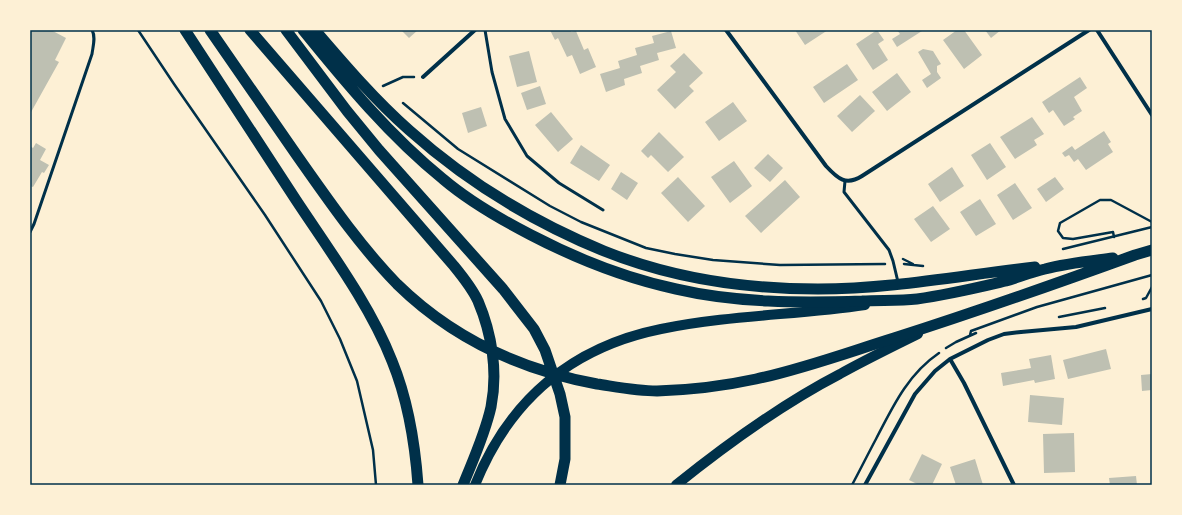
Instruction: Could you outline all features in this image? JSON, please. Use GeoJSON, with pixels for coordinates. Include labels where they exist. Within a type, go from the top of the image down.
{"type":"FeatureCollection","features":[{"type":"Feature","properties":{"kind":"highway"},"geometry":{"type":"LineString","coordinates":[[185,30],[338,264],[379,333],[392,360],[410,421],[416,456],[418,485]]}},
{"type":"Feature","properties":{"kind":"highway"},"geometry":{"type":"LineString","coordinates":[[210,30],[312,176],[364,246],[398,284],[419,304],[440,320],[467,337],[504,357],[531,368],[561,376],[614,387],[655,391],[684,390],[757,379],[804,367],[940,323],[1152,250]]}},
{"type":"Feature","properties":{"kind":"highway"},"geometry":{"type":"LineString","coordinates":[[250,30],[466,280],[478,301],[487,326],[493,355],[492,399],[486,424],[463,485]]}},
{"type":"Feature","properties":{"kind":"highway"},"geometry":{"type":"LineString","coordinates":[[286,30],[347,111],[379,150],[503,289],[534,329],[545,350],[560,394],[565,417],[565,460],[560,485]]}},
{"type":"Feature","properties":{"kind":"highway"},"geometry":{"type":"LineString","coordinates":[[303,30],[387,128],[418,158],[471,201],[519,229],[572,256],[603,268],[677,290],[759,300],[796,302],[913,299],[981,287],[1055,267],[1135,255]]}},
{"type":"Feature","properties":{"kind":"highway"},"geometry":{"type":"LineString","coordinates":[[315,30],[355,76],[409,131],[441,158],[476,183],[546,224],[604,251],[686,276],[735,284],[790,288],[851,288],[898,285],[974,274],[1135,255]]}},
{"type":"Feature","properties":{"kind":"main road"},"geometry":{"type":"LineString","coordinates":[[475,485],[486,462],[511,420],[527,400],[545,382],[561,370],[606,345],[660,329],[732,319],[913,299]]}},
{"type":"Feature","properties":{"kind":"main road"},"geometry":{"type":"LineString","coordinates":[[676,485],[716,454],[814,388],[940,323]]}},
{"type":"Feature","properties":{"kind":"street"},"geometry":{"type":"LineString","coordinates":[[423,77],[475,30]]}},
{"type":"Feature","properties":{"kind":"street"},"geometry":{"type":"LineString","coordinates":[[726,30],[826,166],[836,176],[845,180],[853,181],[1089,30]]}},
{"type":"Feature","properties":{"kind":"street"},"geometry":{"type":"LineString","coordinates":[[1097,30],[1152,115]]}},
{"type":"Feature","properties":{"kind":"street"},"geometry":{"type":"LineString","coordinates":[[865,485],[915,394],[935,371],[950,359],[988,340],[1004,334],[1076,327],[1152,309]]}},
{"type":"Feature","properties":{"kind":"street"},"geometry":{"type":"LineString","coordinates":[[950,359],[964,383],[1014,485]]}},
{"type":"Feature","properties":{"kind":"lane"},"geometry":{"type":"LineString","coordinates":[[30,232],[92,54],[94,34],[92,30]]}},
{"type":"Feature","properties":{"kind":"lane"},"geometry":{"type":"LineString","coordinates":[[485,30],[492,72],[505,119],[527,156],[558,182],[603,210]]}},
{"type":"Feature","properties":{"kind":"lane"},"geometry":{"type":"LineString","coordinates":[[845,180],[844,192],[889,250],[898,285]]}},
{"type":"Feature","properties":{"kind":"path"},"geometry":{"type":"LineString","coordinates":[[138,30],[265,215],[324,307],[340,339],[357,382],[373,450],[376,485]]}},
{"type":"Feature","properties":{"kind":"path"},"geometry":{"type":"LineString","coordinates":[[382,86],[403,77],[423,77]]}},
{"type":"Feature","properties":{"kind":"path"},"geometry":{"type":"LineString","coordinates":[[1114,237],[1113,232],[1073,240],[1064,238],[1058,231],[1060,223],[1100,200],[1111,200],[1152,222]]}},
{"type":"Feature","properties":{"kind":"path"},"geometry":{"type":"LineString","coordinates":[[1132,232],[1152,227]]}},
{"type":"Feature","properties":{"kind":"path"},"geometry":{"type":"LineString","coordinates":[[976,333],[970,335],[971,331],[1036,307],[1152,275]]}},
{"type":"Feature","properties":{"kind":"path"},"geometry":{"type":"LineString","coordinates":[[1139,300],[1146,298],[1152,287]]}},
{"type":"Feature","properties":{"kind":"path"},"geometry":{"type":"LineString","coordinates":[[1057,317],[1110,307]]}},
{"type":"Feature","properties":{"kind":"building"},"geometry":{"type":"Polygon","coordinates":[[[30,30],[51,30],[66,38],[55,60],[59,62],[30,114],[30,30]]]}},
{"type":"Feature","properties":{"kind":"building"},"geometry":{"type":"Polygon","coordinates":[[[401,30],[418,30],[409,38],[401,30]]]}},
{"type":"Feature","properties":{"kind":"building"},"geometry":{"type":"Polygon","coordinates":[[[550,30],[576,31],[584,50],[588,48],[596,67],[580,74],[572,55],[567,57],[558,38],[555,40],[550,30]]]}},
{"type":"Feature","properties":{"kind":"building"},"geometry":{"type":"Polygon","coordinates":[[[795,30],[828,30],[805,45],[795,30]]]}},
{"type":"Feature","properties":{"kind":"building"},"geometry":{"type":"Polygon","coordinates":[[[877,30],[884,40],[878,44],[888,60],[873,70],[856,44],[877,30]]]}},
{"type":"Feature","properties":{"kind":"building"},"geometry":{"type":"Polygon","coordinates":[[[897,30],[922,31],[897,47],[892,39],[900,34],[897,30]]]}},
{"type":"Feature","properties":{"kind":"building"},"geometry":{"type":"Polygon","coordinates":[[[957,30],[964,30],[982,55],[964,69],[943,40],[957,30]]]}},
{"type":"Feature","properties":{"kind":"building"},"geometry":{"type":"Polygon","coordinates":[[[985,30],[1001,30],[991,38],[985,30]]]}},
{"type":"Feature","properties":{"kind":"building"},"geometry":{"type":"Polygon","coordinates":[[[671,31],[676,48],[657,53],[659,60],[640,66],[642,73],[624,79],[625,85],[606,92],[600,74],[620,68],[618,61],[637,55],[635,48],[654,43],[652,36],[671,31]]]}},
{"type":"Feature","properties":{"kind":"building"},"geometry":{"type":"Polygon","coordinates":[[[923,49],[933,51],[941,64],[937,66],[937,72],[941,78],[927,88],[922,80],[931,74],[918,52],[923,49]]]}},
{"type":"Feature","properties":{"kind":"building"},"geometry":{"type":"Polygon","coordinates":[[[529,51],[537,82],[517,87],[509,56],[529,51]]]}},
{"type":"Feature","properties":{"kind":"building"},"geometry":{"type":"Polygon","coordinates":[[[684,53],[703,73],[689,86],[694,91],[675,109],[657,90],[676,72],[670,66],[684,53]]]}},
{"type":"Feature","properties":{"kind":"building"},"geometry":{"type":"Polygon","coordinates":[[[847,64],[858,80],[824,103],[813,87],[847,64]]]}},
{"type":"Feature","properties":{"kind":"building"},"geometry":{"type":"Polygon","coordinates":[[[897,73],[911,92],[887,111],[872,92],[897,73]]]}},
{"type":"Feature","properties":{"kind":"building"},"geometry":{"type":"Polygon","coordinates":[[[1080,77],[1087,88],[1074,97],[1082,111],[1073,117],[1075,119],[1064,126],[1053,110],[1049,113],[1042,102],[1080,77]]]}},
{"type":"Feature","properties":{"kind":"building"},"geometry":{"type":"Polygon","coordinates":[[[540,86],[546,104],[527,110],[521,93],[540,86]]]}},
{"type":"Feature","properties":{"kind":"building"},"geometry":{"type":"Polygon","coordinates":[[[860,95],[875,111],[852,132],[837,116],[860,95]]]}},
{"type":"Feature","properties":{"kind":"building"},"geometry":{"type":"Polygon","coordinates":[[[733,102],[747,121],[719,141],[705,122],[733,102]]]}},
{"type":"Feature","properties":{"kind":"building"},"geometry":{"type":"Polygon","coordinates":[[[481,107],[487,126],[468,133],[462,113],[481,107]]]}},
{"type":"Feature","properties":{"kind":"building"},"geometry":{"type":"Polygon","coordinates":[[[551,112],[573,139],[558,152],[535,125],[551,112]]]}},
{"type":"Feature","properties":{"kind":"building"},"geometry":{"type":"Polygon","coordinates":[[[1032,117],[1044,134],[1034,140],[1037,145],[1015,159],[1000,137],[1032,117]]]}},
{"type":"Feature","properties":{"kind":"building"},"geometry":{"type":"Polygon","coordinates":[[[1104,131],[1111,142],[1108,144],[1113,152],[1086,170],[1078,159],[1074,162],[1069,155],[1065,157],[1062,153],[1072,146],[1075,150],[1104,131]]]}},
{"type":"Feature","properties":{"kind":"building"},"geometry":{"type":"Polygon","coordinates":[[[659,132],[684,157],[668,172],[651,155],[648,158],[641,151],[659,132]]]}},
{"type":"Feature","properties":{"kind":"building"},"geometry":{"type":"Polygon","coordinates":[[[36,143],[46,149],[40,160],[49,165],[44,173],[42,172],[33,187],[30,186],[30,146],[33,148],[36,143]]]}},
{"type":"Feature","properties":{"kind":"building"},"geometry":{"type":"Polygon","coordinates":[[[990,143],[1006,167],[987,180],[971,155],[990,143]]]}},
{"type":"Feature","properties":{"kind":"building"},"geometry":{"type":"Polygon","coordinates":[[[581,145],[610,165],[599,181],[570,163],[581,145]]]}},
{"type":"Feature","properties":{"kind":"building"},"geometry":{"type":"Polygon","coordinates":[[[768,154],[783,168],[770,182],[754,168],[768,154]]]}},
{"type":"Feature","properties":{"kind":"building"},"geometry":{"type":"Polygon","coordinates":[[[734,161],[752,186],[730,203],[711,177],[734,161]]]}},
{"type":"Feature","properties":{"kind":"building"},"geometry":{"type":"Polygon","coordinates":[[[952,167],[964,186],[940,202],[928,184],[952,167]]]}},
{"type":"Feature","properties":{"kind":"building"},"geometry":{"type":"Polygon","coordinates":[[[621,172],[638,183],[627,200],[611,189],[621,172]]]}},
{"type":"Feature","properties":{"kind":"building"},"geometry":{"type":"Polygon","coordinates":[[[678,177],[705,206],[688,222],[661,193],[678,177]]]}},
{"type":"Feature","properties":{"kind":"building"},"geometry":{"type":"Polygon","coordinates":[[[1055,177],[1064,189],[1046,202],[1037,189],[1055,177]]]}},
{"type":"Feature","properties":{"kind":"building"},"geometry":{"type":"Polygon","coordinates":[[[785,180],[800,197],[761,233],[745,216],[785,180]]]}},
{"type":"Feature","properties":{"kind":"building"},"geometry":{"type":"Polygon","coordinates":[[[1015,183],[1032,208],[1013,220],[997,195],[1015,183]]]}},
{"type":"Feature","properties":{"kind":"building"},"geometry":{"type":"Polygon","coordinates":[[[980,199],[996,224],[976,236],[960,212],[980,199]]]}},
{"type":"Feature","properties":{"kind":"building"},"geometry":{"type":"Polygon","coordinates":[[[933,206],[950,229],[931,242],[914,219],[933,206]]]}},
{"type":"Feature","properties":{"kind":"building"},"geometry":{"type":"Polygon","coordinates":[[[1106,349],[1111,369],[1068,379],[1063,360],[1106,349]]]}},
{"type":"Feature","properties":{"kind":"building"},"geometry":{"type":"Polygon","coordinates":[[[1051,355],[1055,379],[1035,383],[1034,380],[1003,386],[1001,373],[1031,368],[1029,359],[1051,355]]]}},
{"type":"Feature","properties":{"kind":"building"},"geometry":{"type":"Polygon","coordinates":[[[1152,374],[1152,390],[1142,391],[1141,375],[1152,374]]]}},
{"type":"Feature","properties":{"kind":"building"},"geometry":{"type":"Polygon","coordinates":[[[1030,395],[1064,398],[1062,425],[1028,422],[1030,395]]]}},
{"type":"Feature","properties":{"kind":"building"},"geometry":{"type":"Polygon","coordinates":[[[1074,433],[1075,472],[1044,473],[1043,434],[1074,433]]]}},
{"type":"Feature","properties":{"kind":"building"},"geometry":{"type":"Polygon","coordinates":[[[922,454],[942,464],[932,485],[919,485],[909,480],[922,454]]]}},
{"type":"Feature","properties":{"kind":"building"},"geometry":{"type":"Polygon","coordinates":[[[975,459],[983,485],[956,485],[950,467],[975,459]]]}},
{"type":"Feature","properties":{"kind":"building"},"geometry":{"type":"Polygon","coordinates":[[[1136,476],[1137,485],[1110,485],[1109,478],[1136,476]]]}}]}
